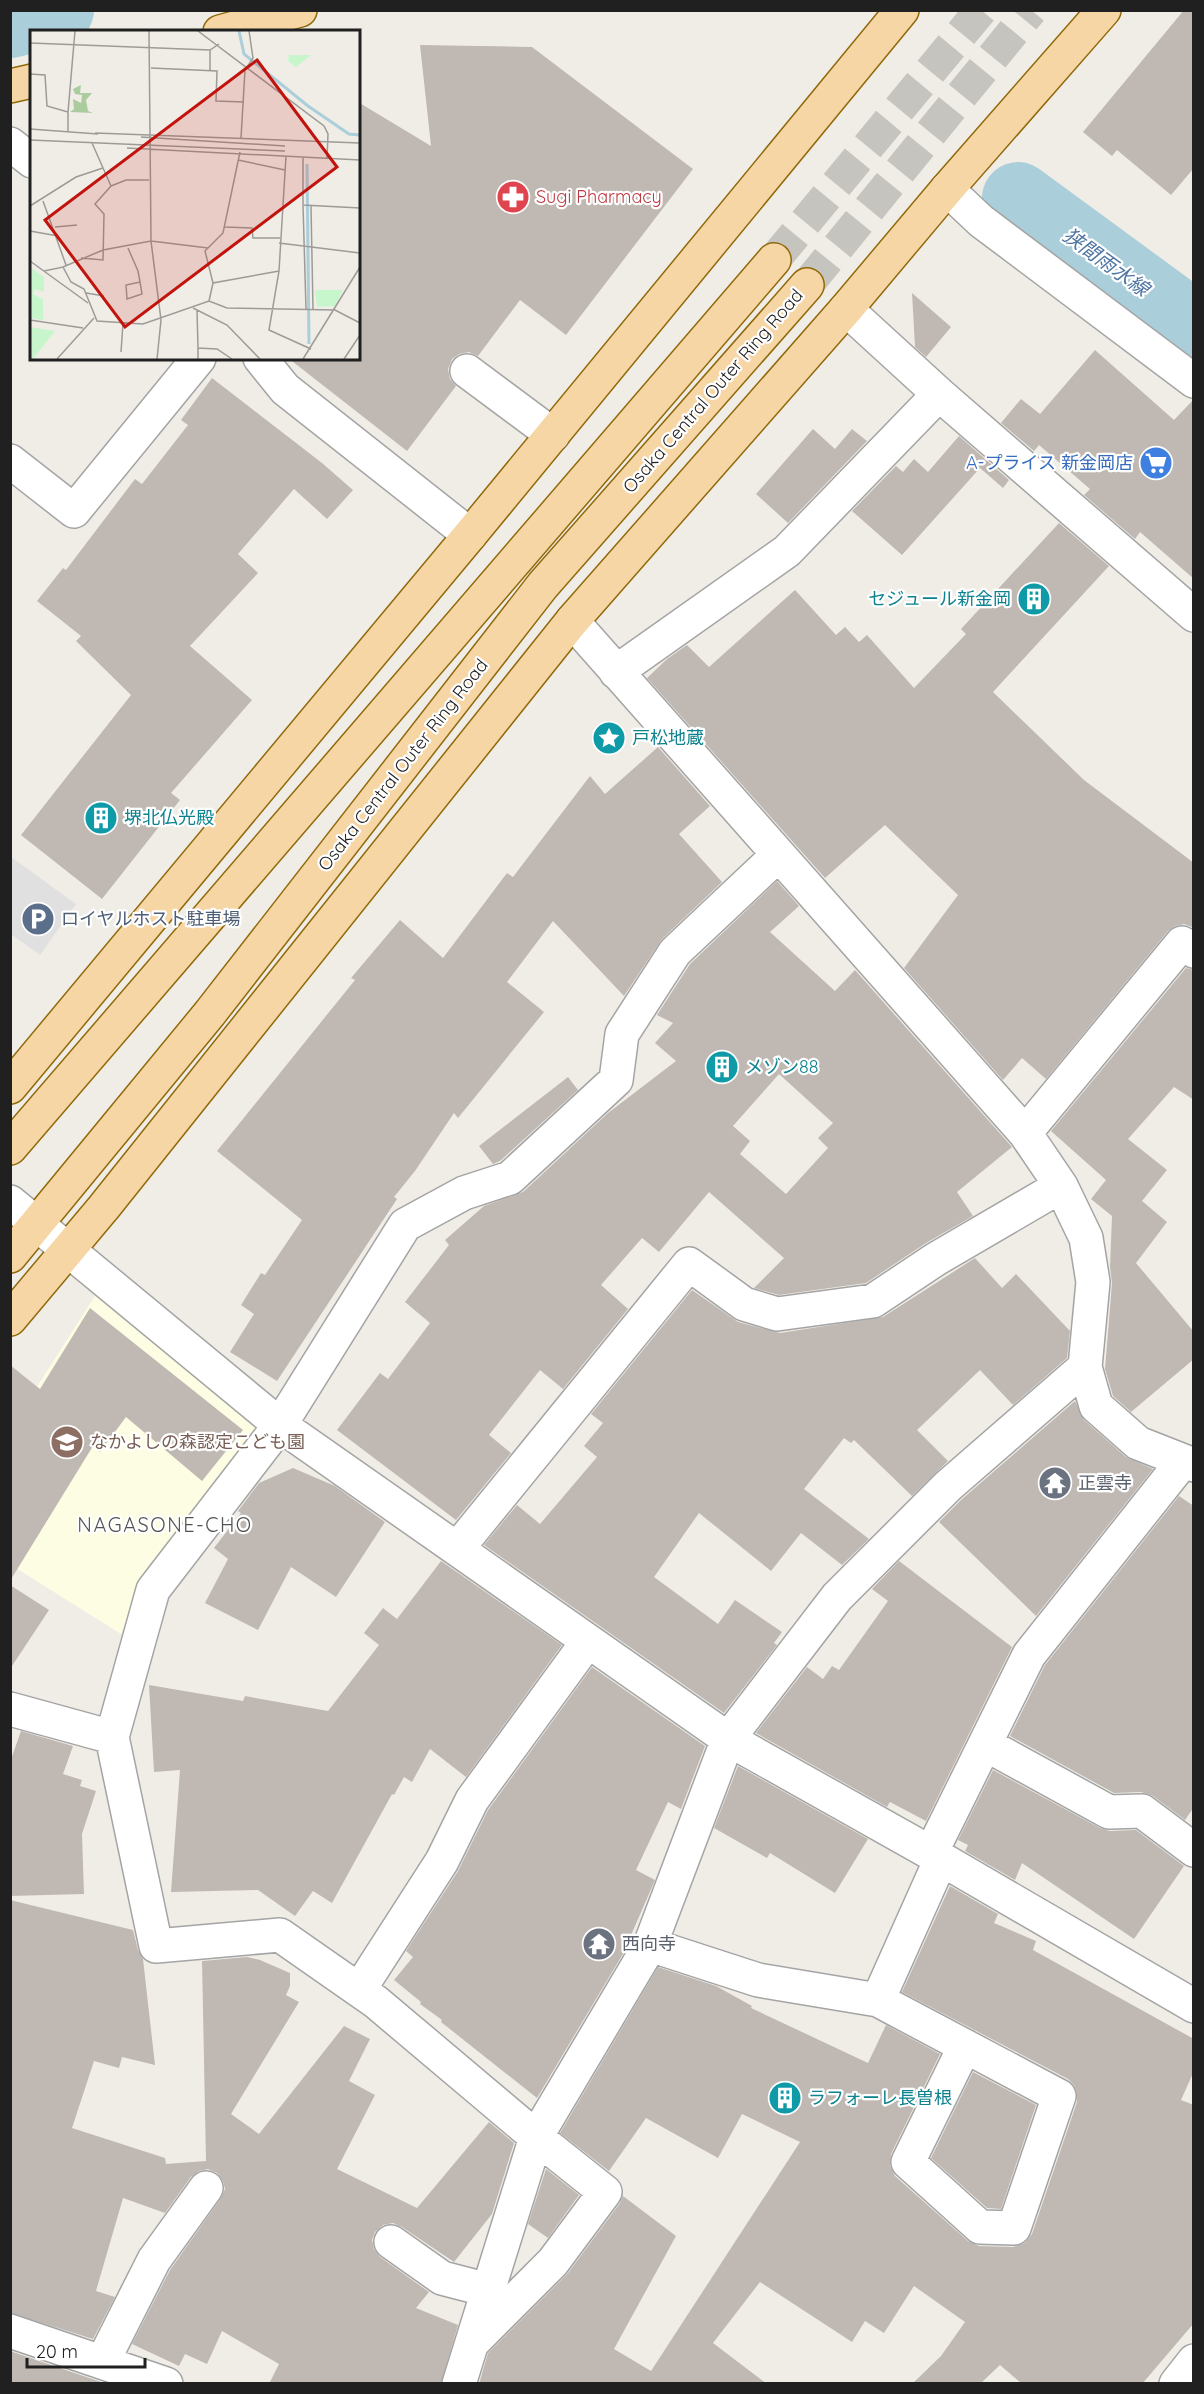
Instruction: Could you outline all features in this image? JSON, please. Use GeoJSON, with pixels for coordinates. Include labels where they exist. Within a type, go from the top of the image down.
{"type":"FeatureCollection","features":[{"type":"Feature","properties":{"kind":"main road"},"geometry":{"type":"LineString","coordinates":[[227,30],[300,10]]}},
{"type":"Feature","properties":{"kind":"main road"},"geometry":{"type":"LineString","coordinates":[[10,1087],[553,435],[902,10]]}},
{"type":"Feature","properties":{"kind":"main road"},"geometry":{"type":"LineString","coordinates":[[10,1319],[69,1250],[572,621],[846,309],[1090,15]]}},
{"type":"Feature","properties":{"kind":"main road"},"geometry":{"type":"LineString","coordinates":[[10,86],[30,81]]}},
{"type":"Feature","properties":{"kind":"main road"},"geometry":{"type":"LineString","coordinates":[[10,1148],[774,260]]}},
{"type":"Feature","properties":{"kind":"main road","name":"Osaka Central Outer Ring Road"},"geometry":{"type":"LineString","coordinates":[[10,1256],[210,1013],[543,585],[807,285]]}},
{"type":"Feature","properties":{"kind":"street"},"geometry":{"type":"LineString","coordinates":[[10,144],[30,159]]}},
{"type":"Feature","properties":{"kind":"street"},"geometry":{"type":"LineString","coordinates":[[947,189],[981,221],[1194,381]]}},
{"type":"Feature","properties":{"kind":"street"},"geometry":{"type":"LineString","coordinates":[[846,309],[939,394],[1194,615]]}},
{"type":"Feature","properties":{"kind":"street"},"geometry":{"type":"LineString","coordinates":[[10,461],[74,511],[197,360]]}},
{"type":"Feature","properties":{"kind":"street"},"geometry":{"type":"LineString","coordinates":[[262,360],[285,389],[470,535]]}},
{"type":"Feature","properties":{"kind":"street"},"geometry":{"type":"LineString","coordinates":[[467,371],[553,435]]}},
{"type":"Feature","properties":{"kind":"street"},"geometry":{"type":"LineString","coordinates":[[616,672],[787,551],[939,394]]}},
{"type":"Feature","properties":{"kind":"street"},"geometry":{"type":"LineString","coordinates":[[572,621],[777,856],[1025,1133],[1061,1186],[1086,1238],[1093,1281],[1085,1367],[1096,1406],[1138,1443],[1188,1463],[1029,1655],[985,1744],[936,1856],[878,2000]]}},
{"type":"Feature","properties":{"kind":"street"},"geometry":{"type":"LineString","coordinates":[[471,2344],[553,2262],[605,2192],[376,2002],[280,1935],[156,1946],[112,1737],[153,1590],[280,1425],[405,1225],[464,1193],[510,1178],[616,1080],[622,1034],[675,952],[777,856]]}},
{"type":"Feature","properties":{"kind":"street"},"geometry":{"type":"LineString","coordinates":[[1025,1133],[1182,943],[1194,951]]}},
{"type":"Feature","properties":{"kind":"street"},"geometry":{"type":"LineString","coordinates":[[457,1549],[689,1264],[744,1304],[777,1314],[873,1301],[936,1259],[1061,1186]]}},
{"type":"Feature","properties":{"kind":"street"},"geometry":{"type":"LineString","coordinates":[[10,1202],[280,1425],[728,1739],[936,1856],[1194,2006]]}},
{"type":"Feature","properties":{"kind":"street"},"geometry":{"type":"LineString","coordinates":[[459,2384],[536,2137],[650,1945],[728,1739],[837,1598],[948,1486],[1085,1367]]}},
{"type":"Feature","properties":{"kind":"street"},"geometry":{"type":"LineString","coordinates":[[359,1990],[442,1861],[471,1800],[588,1641]]}},
{"type":"Feature","properties":{"kind":"street"},"geometry":{"type":"LineString","coordinates":[[10,1709],[112,1737]]}},
{"type":"Feature","properties":{"kind":"street"},"geometry":{"type":"LineString","coordinates":[[985,1744],[1109,1812],[1142,1811],[1194,1850]]}},
{"type":"Feature","properties":{"kind":"street"},"geometry":{"type":"LineString","coordinates":[[650,1945],[758,1980],[878,2000],[965,2046],[1059,2096],[1014,2229],[980,2227],[908,2162],[965,2046]]}},
{"type":"Feature","properties":{"kind":"street"},"geometry":{"type":"LineString","coordinates":[[103,2361],[154,2259],[206,2188]]}},
{"type":"Feature","properties":{"kind":"street"},"geometry":{"type":"LineString","coordinates":[[391,2242],[442,2278],[488,2290]]}},
{"type":"Feature","properties":{"kind":"street"},"geometry":{"type":"LineString","coordinates":[[10,2331],[166,2384]]}},
{"type":"Feature","properties":{"kind":"street"},"geometry":{"type":"LineString","coordinates":[[1176,2384],[1194,2361]]}},
{"type":"Feature","properties":{"kind":"shaded area","name":"ロイヤルホスト駐車場"},"geometry":{"type":"Polygon","coordinates":[[[11,857],[76,904],[40,955],[11,934],[11,857]]]}},
{"type":"Feature","properties":{"kind":"shaded area"},"geometry":{"type":"Polygon","coordinates":[[[95,1296],[262,1431],[149,1565],[121,1634],[11,1565],[10,1429],[95,1296]]]}},
{"type":"Feature","properties":{"kind":"pier"},"geometry":{"type":"Polygon","coordinates":[[[11,10],[21,11],[50,28],[30,30],[30,34],[11,39],[11,10]]]}},
{"type":"Feature","properties":{"kind":"building"},"geometry":{"type":"Polygon","coordinates":[[[1184,10],[1194,10],[1194,168],[1171,195],[1117,150],[1112,156],[1083,132],[1184,10]]]}},
{"type":"Feature","properties":{"kind":"building"},"geometry":{"type":"Polygon","coordinates":[[[420,45],[532,47],[693,169],[566,335],[520,300],[478,356],[469,352],[459,354],[452,359],[448,369],[450,379],[456,386],[407,451],[291,360],[360,360],[360,103],[431,146],[420,45]]]}},
{"type":"Feature","properties":{"kind":"building"},"geometry":{"type":"Polygon","coordinates":[[[912,293],[951,327],[926,357],[915,347],[912,293]]]}},
{"type":"Feature","properties":{"kind":"building"},"geometry":{"type":"Polygon","coordinates":[[[1095,350],[1174,420],[1194,399],[1194,579],[1140,532],[1135,539],[1084,495],[1090,489],[1039,445],[1034,451],[1001,423],[1021,399],[1040,414],[1095,350]]]}},
{"type":"Feature","properties":{"kind":"building"},"geometry":{"type":"Polygon","coordinates":[[[212,378],[322,463],[353,490],[327,519],[294,489],[238,554],[258,573],[190,646],[252,700],[171,793],[180,800],[102,899],[21,835],[131,695],[76,641],[81,636],[37,601],[63,568],[66,570],[135,479],[142,484],[188,425],[181,420],[212,378]]]}},
{"type":"Feature","properties":{"kind":"building"},"geometry":{"type":"Polygon","coordinates":[[[813,429],[835,449],[852,429],[867,441],[788,523],[756,494],[813,429]]]}},
{"type":"Feature","properties":{"kind":"building"},"geometry":{"type":"Polygon","coordinates":[[[959,436],[1009,480],[1003,488],[980,468],[902,555],[852,511],[896,466],[903,472],[914,459],[928,472],[959,436]]]}},
{"type":"Feature","properties":{"kind":"building"},"geometry":{"type":"Polygon","coordinates":[[[1059,523],[1109,566],[993,692],[1084,780],[1194,863],[1194,925],[1192,927],[1184,924],[1175,926],[1168,931],[1046,1079],[1022,1058],[1003,1080],[904,968],[958,895],[885,825],[825,878],[647,678],[667,659],[687,645],[709,667],[795,590],[836,635],[845,627],[859,642],[867,635],[914,688],[966,634],[961,629],[1059,523]]]}},
{"type":"Feature","properties":{"kind":"building"},"geometry":{"type":"Polygon","coordinates":[[[658,747],[710,806],[679,834],[722,882],[662,939],[624,996],[553,921],[507,982],[544,1012],[458,1118],[454,1113],[415,1171],[394,1197],[397,1199],[277,1381],[230,1352],[254,1314],[241,1305],[261,1273],[265,1275],[302,1220],[217,1151],[355,980],[351,978],[400,920],[443,958],[507,873],[513,877],[590,776],[605,794],[658,747]]]}},
{"type":"Feature","properties":{"kind":"building"},"geometry":{"type":"Polygon","coordinates":[[[777,881],[799,906],[770,932],[835,991],[855,970],[1012,1147],[957,1192],[973,1216],[926,1243],[866,1283],[779,1295],[754,1288],[784,1258],[709,1192],[659,1252],[642,1238],[601,1285],[628,1309],[563,1389],[540,1370],[489,1435],[511,1453],[456,1520],[337,1430],[380,1373],[388,1379],[430,1323],[405,1302],[449,1245],[445,1240],[484,1206],[523,1192],[608,1113],[676,1061],[655,1043],[673,1023],[657,1015],[690,964],[777,881]],[[779,1074],[733,1126],[750,1141],[740,1154],[786,1194],[828,1148],[818,1138],[833,1123],[779,1074]]]}},
{"type":"Feature","properties":{"kind":"building"},"geometry":{"type":"Polygon","coordinates":[[[1186,968],[1194,970],[1194,1100],[1174,1087],[1128,1139],[1167,1170],[1142,1201],[1167,1222],[1136,1263],[1194,1332],[1194,1359],[1131,1412],[1113,1396],[1105,1369],[1112,1283],[1110,1267],[1112,1216],[1091,1199],[1106,1180],[1051,1131],[1186,968]]]}},
{"type":"Feature","properties":{"kind":"building"},"geometry":{"type":"Polygon","coordinates":[[[568,1077],[578,1090],[500,1161],[493,1164],[479,1146],[568,1077]]]}},
{"type":"Feature","properties":{"kind":"building"},"geometry":{"type":"Polygon","coordinates":[[[975,1258],[1002,1288],[1016,1274],[1070,1331],[1067,1358],[1013,1405],[980,1370],[917,1430],[948,1461],[912,1496],[854,1440],[851,1443],[844,1438],[804,1489],[869,1539],[842,1565],[801,1533],[771,1571],[699,1513],[654,1577],[718,1624],[735,1600],[782,1632],[774,1643],[777,1645],[724,1713],[484,1545],[517,1505],[540,1524],[597,1457],[584,1446],[603,1423],[591,1414],[692,1290],[738,1322],[780,1333],[883,1317],[975,1258]]]}},
{"type":"Feature","properties":{"kind":"building"},"geometry":{"type":"Polygon","coordinates":[[[90,1308],[243,1430],[202,1481],[126,1417],[100,1452],[93,1446],[10,1581],[10,1365],[40,1389],[90,1308]]]}},
{"type":"Feature","properties":{"kind":"building"},"geometry":{"type":"Polygon","coordinates":[[[1075,1401],[1084,1420],[1126,1457],[1153,1469],[1036,1616],[939,1522],[961,1500],[1075,1401]]]}},
{"type":"Feature","properties":{"kind":"building"},"geometry":{"type":"Polygon","coordinates":[[[293,1468],[335,1486],[385,1522],[336,1597],[291,1567],[258,1630],[205,1603],[228,1559],[214,1548],[241,1513],[238,1511],[259,1483],[293,1468]]]}},
{"type":"Feature","properties":{"kind":"building"},"geometry":{"type":"Polygon","coordinates":[[[1179,1496],[1194,1506],[1194,1807],[1185,1820],[1153,1796],[1141,1792],[1114,1793],[1010,1736],[1045,1665],[1179,1496]]]}},
{"type":"Feature","properties":{"kind":"building"},"geometry":{"type":"Polygon","coordinates":[[[441,1561],[562,1645],[466,1777],[430,1749],[412,1782],[404,1777],[394,1795],[392,1794],[332,1903],[313,1891],[295,1916],[258,1890],[171,1892],[180,1770],[154,1772],[149,1685],[243,1701],[245,1696],[328,1711],[379,1645],[364,1633],[383,1608],[397,1619],[441,1561]]]}},
{"type":"Feature","properties":{"kind":"building"},"geometry":{"type":"Polygon","coordinates":[[[899,1561],[1012,1647],[926,1821],[890,1802],[887,1807],[756,1733],[807,1667],[823,1679],[832,1666],[839,1670],[888,1601],[872,1589],[899,1561]]]}},
{"type":"Feature","properties":{"kind":"building"},"geometry":{"type":"Polygon","coordinates":[[[10,1585],[49,1610],[10,1669],[10,1585]]]}},
{"type":"Feature","properties":{"kind":"building"},"geometry":{"type":"Polygon","coordinates":[[[592,1667],[705,1746],[681,1809],[668,1802],[636,1870],[655,1880],[632,1933],[633,1937],[537,2098],[441,2022],[442,2020],[394,1980],[413,1957],[406,1951],[458,1871],[488,1810],[592,1667]]]}},
{"type":"Feature","properties":{"kind":"building"},"geometry":{"type":"Polygon","coordinates":[[[21,1731],[73,1746],[63,1774],[82,1780],[80,1786],[96,1791],[82,1834],[84,1894],[10,1896],[10,1762],[21,1731]]]}},
{"type":"Feature","properties":{"kind":"building"},"geometry":{"type":"Polygon","coordinates":[[[738,1766],[868,1839],[835,1893],[770,1853],[767,1858],[714,1828],[738,1766]]]}},
{"type":"Feature","properties":{"kind":"building"},"geometry":{"type":"Polygon","coordinates":[[[993,1770],[1100,1828],[1110,1831],[1136,1830],[1184,1866],[1134,1939],[1022,1863],[1015,1880],[965,1851],[968,1845],[958,1840],[993,1770]]]}},
{"type":"Feature","properties":{"kind":"building"},"geometry":{"type":"Polygon","coordinates":[[[950,1886],[998,1914],[994,1923],[1036,1941],[1033,1950],[1194,2039],[1194,2071],[1181,2100],[1194,2105],[1194,2323],[1142,2384],[1022,2384],[1000,2365],[980,2384],[912,2384],[941,2356],[965,2322],[914,2286],[884,2333],[865,2321],[852,2342],[760,2282],[713,2343],[767,2384],[479,2384],[488,2353],[568,2273],[623,2196],[676,2236],[614,2349],[651,2371],[800,2142],[742,2114],[718,2158],[646,2118],[609,2171],[560,2133],[658,1967],[716,1986],[752,2006],[751,2008],[868,2063],[886,2025],[940,2054],[891,2154],[890,2166],[895,2176],[968,2241],[979,2246],[1013,2247],[1025,2243],[1032,2234],[1077,2102],[1077,2093],[1074,2085],[1068,2079],[902,1992],[950,1886]]]}},
{"type":"Feature","properties":{"kind":"building"},"geometry":{"type":"Polygon","coordinates":[[[10,1900],[133,1930],[143,1959],[155,2065],[122,2057],[119,2068],[94,2061],[72,2128],[165,2158],[166,2164],[206,2161],[202,1961],[247,1957],[290,1973],[290,1986],[286,1995],[299,2002],[231,2114],[259,2134],[344,2026],[370,2039],[349,2081],[375,2095],[337,2169],[417,2208],[489,2122],[514,2143],[492,2214],[454,2262],[393,2223],[383,2225],[375,2232],[372,2240],[374,2249],[380,2257],[429,2292],[416,2308],[458,2325],[441,2384],[269,2384],[279,2364],[222,2331],[207,2364],[185,2354],[179,2366],[132,2344],[170,2270],[225,2189],[217,2173],[208,2169],[199,2171],[191,2177],[165,2213],[123,2198],[96,2291],[115,2297],[93,2339],[10,2313],[10,1900]]]}},
{"type":"Feature","properties":{"kind":"building"},"geometry":{"type":"Polygon","coordinates":[[[973,2072],[1036,2105],[1001,2209],[987,2208],[931,2158],[973,2072]]]}},
{"type":"Feature","properties":{"kind":"building"},"geometry":{"type":"Polygon","coordinates":[[[546,2169],[579,2195],[548,2238],[528,2224],[546,2169]]]}},
{"type":"Feature","properties":{"kind":"building"},"geometry":{"type":"Polygon","coordinates":[[[10,2351],[104,2383],[10,2384],[10,2351]]]}},
{"type":"Feature","properties":{"kind":"waterway"},"geometry":{"type":"LineString","coordinates":[[10,22],[58,10]]}},
{"type":"Feature","properties":{"kind":"waterway","name":"狭間雨水線"},"geometry":{"type":"LineString","coordinates":[[1018,198],[1194,327]]}},
{"type":"Feature","properties":{"kind":"tunnel"},"geometry":{"type":"LineString","coordinates":[[774,260],[981,10]]}},
{"type":"Feature","properties":{"kind":"tunnel"},"geometry":{"type":"LineString","coordinates":[[807,285],[1031,10]]}},
{"type":"Feature","properties":{"kind":"place","name":"Sugi Pharmacy"},"geometry":{"type":"Point","coordinates":[513,197]}},
{"type":"Feature","properties":{"kind":"place","name":"A-プライス 新金岡店"},"geometry":{"type":"Point","coordinates":[1156,463]}},
{"type":"Feature","properties":{"kind":"place","name":"セジュール新金岡"},"geometry":{"type":"Point","coordinates":[1034,599]}},
{"type":"Feature","properties":{"kind":"place","name":"戸松地蔵"},"geometry":{"type":"Point","coordinates":[609,738]}},
{"type":"Feature","properties":{"kind":"place","name":"堺北仏光殿"},"geometry":{"type":"Point","coordinates":[101,818]}},
{"type":"Feature","properties":{"kind":"place","name":"ロイヤルホスト駐車場"},"geometry":{"type":"Point","coordinates":[38,919]}},
{"type":"Feature","properties":{"kind":"place","name":"メゾン88"},"geometry":{"type":"Point","coordinates":[722,1067]}},
{"type":"Feature","properties":{"kind":"place","name":"なかよしの森認定こども園"},"geometry":{"type":"Point","coordinates":[67,1442]}},
{"type":"Feature","properties":{"kind":"place","name":"正雲寺"},"geometry":{"type":"Point","coordinates":[1055,1483]}},
{"type":"Feature","properties":{"kind":"place","name":"西向寺"},"geometry":{"type":"Point","coordinates":[599,1944]}},
{"type":"Feature","properties":{"kind":"place","name":"ラフォーレ長曽根"},"geometry":{"type":"Point","coordinates":[785,2098]}},
{"type":"Feature","properties":{"kind":"district","name":"NAGASONE-CHO"},"geometry":{"type":"Point","coordinates":[165,1525]}}]}
